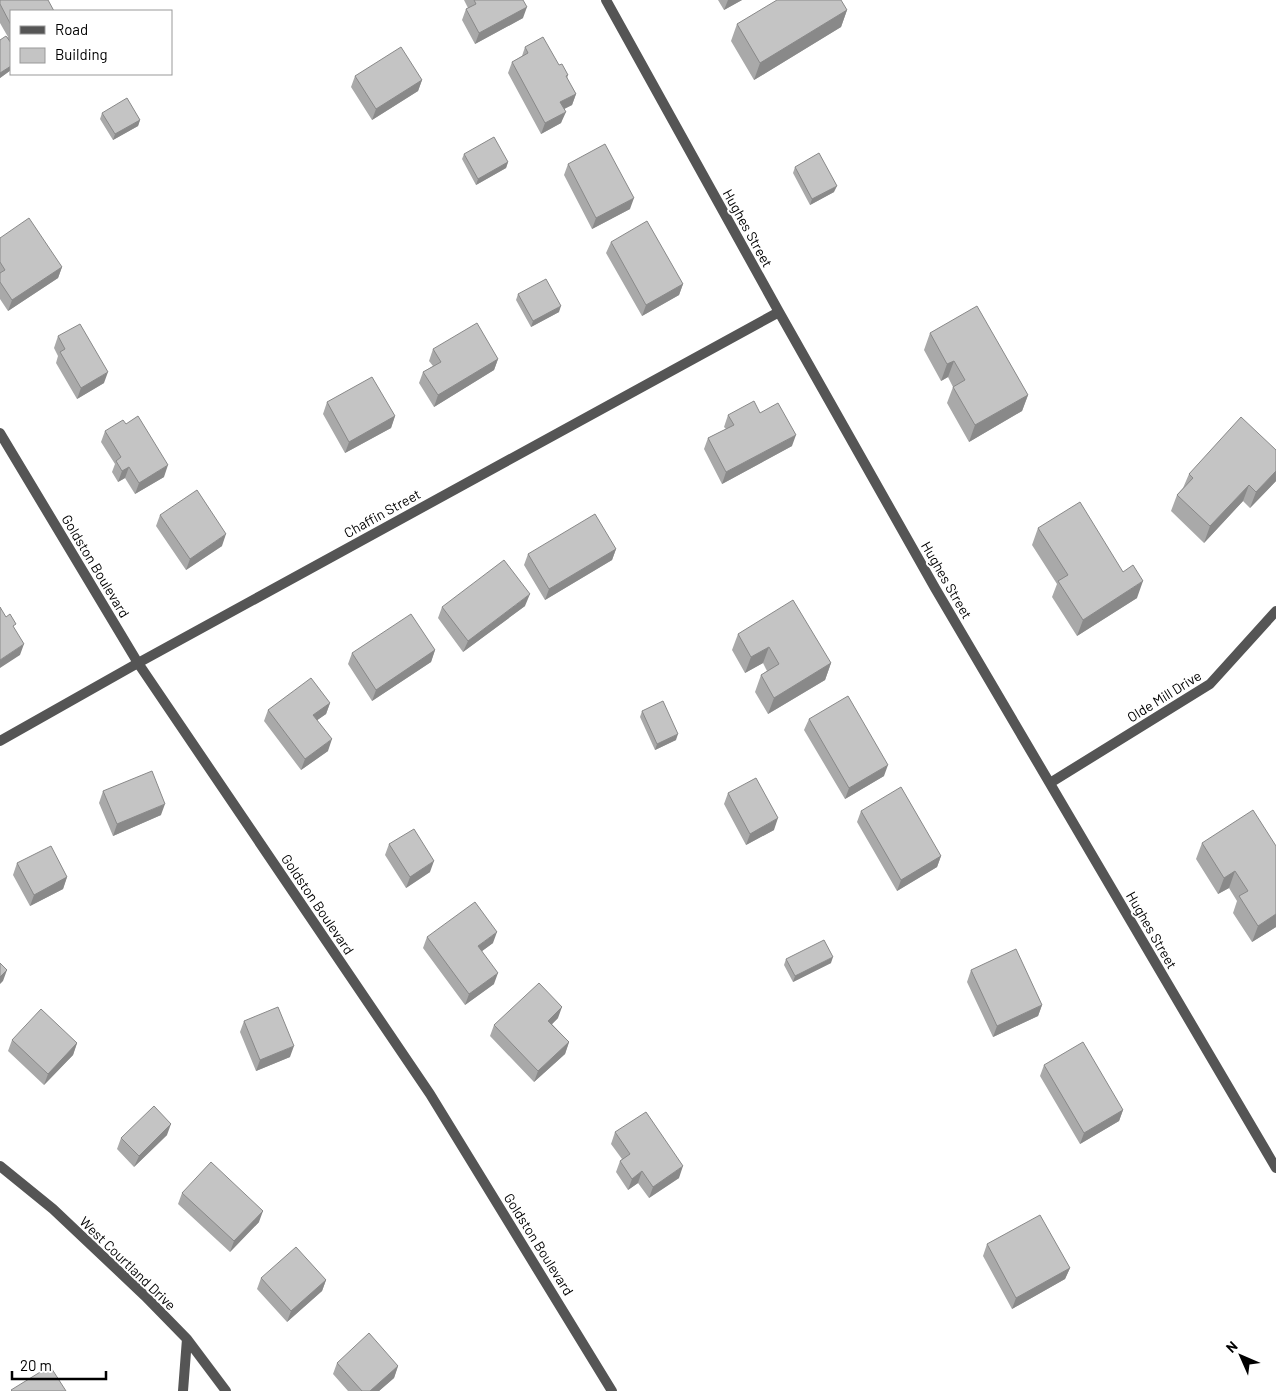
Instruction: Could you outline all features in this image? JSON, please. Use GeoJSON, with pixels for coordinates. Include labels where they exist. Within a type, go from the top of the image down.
{"type":"FeatureCollection","features":[{"type":"Feature","properties":{"kind":"street","name":"Hughes Street"},"geometry":{"type":"LineString","coordinates":[[606,0],[935,588],[1276,1168]]}},
{"type":"Feature","properties":{"kind":"street","name":"Chaffin Street"},"geometry":{"type":"LineString","coordinates":[[0,741],[138,663],[779,312]]}},
{"type":"Feature","properties":{"kind":"street","name":"Goldston Boulevard"},"geometry":{"type":"LineString","coordinates":[[0,433],[138,663],[430,1094],[612,1391]]}},
{"type":"Feature","properties":{"kind":"street","name":"Olde Mill Drive"},"geometry":{"type":"LineString","coordinates":[[1050,783],[1210,684],[1276,611]]}},
{"type":"Feature","properties":{"kind":"street","name":"West Courtland Drive"},"geometry":{"type":"LineString","coordinates":[[0,1166],[52,1209],[145,1296],[187,1339],[226,1391]]}},
{"type":"Feature","properties":{"kind":"street"},"geometry":{"type":"LineString","coordinates":[[183,1391],[187,1339]]}},
{"type":"Feature","properties":{"kind":"building"},"geometry":{"type":"Polygon","coordinates":[[[0,0],[48,0],[53,10],[10,10],[10,23],[0,4],[0,0]]]}},
{"type":"Feature","properties":{"kind":"building"},"geometry":{"type":"Polygon","coordinates":[[[474,0],[523,0],[527,7],[479,33],[466,9],[476,4],[474,0]]]}},
{"type":"Feature","properties":{"kind":"building"},"geometry":{"type":"Polygon","coordinates":[[[777,0],[841,0],[847,10],[760,63],[737,24],[777,0]]]}},
{"type":"Feature","properties":{"kind":"building"},"geometry":{"type":"Polygon","coordinates":[[[6,36],[10,42],[10,67],[0,73],[0,40],[6,36]]]}},
{"type":"Feature","properties":{"kind":"building"},"geometry":{"type":"Polygon","coordinates":[[[543,37],[559,65],[562,64],[576,94],[560,102],[566,112],[545,123],[512,62],[528,53],[525,47],[543,37]]]}},
{"type":"Feature","properties":{"kind":"building"},"geometry":{"type":"Polygon","coordinates":[[[401,47],[422,80],[376,109],[355,76],[401,47]]]}},
{"type":"Feature","properties":{"kind":"building"},"geometry":{"type":"Polygon","coordinates":[[[127,98],[140,120],[115,134],[102,113],[127,98]]]}},
{"type":"Feature","properties":{"kind":"building"},"geometry":{"type":"Polygon","coordinates":[[[494,137],[508,162],[478,179],[464,154],[494,137]]]}},
{"type":"Feature","properties":{"kind":"building"},"geometry":{"type":"Polygon","coordinates":[[[605,144],[634,198],[596,218],[568,164],[605,144]]]}},
{"type":"Feature","properties":{"kind":"building"},"geometry":{"type":"Polygon","coordinates":[[[819,153],[837,186],[812,199],[795,167],[819,153]]]}},
{"type":"Feature","properties":{"kind":"building"},"geometry":{"type":"Polygon","coordinates":[[[29,218],[62,267],[12,300],[0,282],[0,273],[5,270],[0,262],[0,238],[29,218]]]}},
{"type":"Feature","properties":{"kind":"building"},"geometry":{"type":"Polygon","coordinates":[[[647,221],[683,284],[646,305],[611,242],[647,221]]]}},
{"type":"Feature","properties":{"kind":"building"},"geometry":{"type":"Polygon","coordinates":[[[546,279],[561,306],[533,321],[518,294],[546,279]]]}},
{"type":"Feature","properties":{"kind":"building"},"geometry":{"type":"Polygon","coordinates":[[[977,306],[1028,395],[975,425],[953,387],[965,380],[954,361],[947,364],[930,333],[977,306]]]}},
{"type":"Feature","properties":{"kind":"building"},"geometry":{"type":"Polygon","coordinates":[[[477,323],[498,359],[438,395],[423,372],[441,362],[433,349],[477,323]]]}},
{"type":"Feature","properties":{"kind":"building"},"geometry":{"type":"Polygon","coordinates":[[[80,324],[108,372],[81,388],[60,352],[65,349],[58,336],[80,324]]]}},
{"type":"Feature","properties":{"kind":"building"},"geometry":{"type":"Polygon","coordinates":[[[372,377],[395,416],[349,442],[327,402],[372,377]]]}},
{"type":"Feature","properties":{"kind":"building"},"geometry":{"type":"Polygon","coordinates":[[[754,401],[760,413],[778,403],[796,435],[726,472],[708,438],[734,425],[728,415],[754,401]]]}},
{"type":"Feature","properties":{"kind":"building"},"geometry":{"type":"Polygon","coordinates":[[[138,416],[168,465],[139,483],[129,467],[122,471],[116,461],[121,457],[105,431],[123,420],[126,424],[138,416]]]}},
{"type":"Feature","properties":{"kind":"building"},"geometry":{"type":"Polygon","coordinates":[[[1241,417],[1276,450],[1276,471],[1256,492],[1249,485],[1210,526],[1177,495],[1193,478],[1189,474],[1241,417]]]}},
{"type":"Feature","properties":{"kind":"building"},"geometry":{"type":"Polygon","coordinates":[[[197,490],[226,534],[190,559],[160,515],[197,490]]]}},
{"type":"Feature","properties":{"kind":"building"},"geometry":{"type":"Polygon","coordinates":[[[1080,502],[1123,572],[1133,565],[1143,581],[1083,620],[1058,581],[1068,575],[1038,528],[1080,502]]]}},
{"type":"Feature","properties":{"kind":"building"},"geometry":{"type":"Polygon","coordinates":[[[595,514],[616,549],[549,589],[528,554],[595,514]]]}},
{"type":"Feature","properties":{"kind":"building"},"geometry":{"type":"Polygon","coordinates":[[[504,560],[530,594],[468,641],[442,607],[504,560]]]}},
{"type":"Feature","properties":{"kind":"building"},"geometry":{"type":"Polygon","coordinates":[[[793,600],[831,663],[774,698],[761,675],[779,664],[769,647],[751,657],[738,634],[793,600]]]}},
{"type":"Feature","properties":{"kind":"building"},"geometry":{"type":"Polygon","coordinates":[[[0,607],[6,617],[10,614],[16,624],[13,626],[24,644],[0,660],[0,607]]]}},
{"type":"Feature","properties":{"kind":"building"},"geometry":{"type":"Polygon","coordinates":[[[411,614],[435,650],[376,690],[352,653],[411,614]]]}},
{"type":"Feature","properties":{"kind":"building"},"geometry":{"type":"Polygon","coordinates":[[[311,678],[330,703],[313,715],[332,739],[305,759],[268,710],[311,678]]]}},
{"type":"Feature","properties":{"kind":"building"},"geometry":{"type":"Polygon","coordinates":[[[848,696],[888,765],[849,788],[809,719],[848,696]]]}},
{"type":"Feature","properties":{"kind":"building"},"geometry":{"type":"Polygon","coordinates":[[[663,701],[678,734],[657,744],[642,711],[663,701]]]}},
{"type":"Feature","properties":{"kind":"building"},"geometry":{"type":"Polygon","coordinates":[[[152,771],[165,804],[117,824],[103,791],[152,771]]]}},
{"type":"Feature","properties":{"kind":"building"},"geometry":{"type":"Polygon","coordinates":[[[756,778],[778,818],[750,834],[728,793],[756,778]]]}},
{"type":"Feature","properties":{"kind":"building"},"geometry":{"type":"Polygon","coordinates":[[[901,787],[941,856],[901,880],[861,811],[901,787]]]}},
{"type":"Feature","properties":{"kind":"building"},"geometry":{"type":"Polygon","coordinates":[[[1253,810],[1276,846],[1276,914],[1258,926],[1239,896],[1248,891],[1235,871],[1224,878],[1202,843],[1253,810]]]}},
{"type":"Feature","properties":{"kind":"building"},"geometry":{"type":"Polygon","coordinates":[[[414,829],[434,861],[410,877],[389,844],[414,829]]]}},
{"type":"Feature","properties":{"kind":"building"},"geometry":{"type":"Polygon","coordinates":[[[51,846],[67,877],[34,895],[17,863],[51,846]]]}},
{"type":"Feature","properties":{"kind":"building"},"geometry":{"type":"Polygon","coordinates":[[[475,902],[497,932],[478,946],[498,973],[469,994],[427,937],[475,902]]]}},
{"type":"Feature","properties":{"kind":"building"},"geometry":{"type":"Polygon","coordinates":[[[824,940],[833,957],[795,976],[786,959],[824,940]]]}},
{"type":"Feature","properties":{"kind":"building"},"geometry":{"type":"Polygon","coordinates":[[[1016,949],[1042,1005],[997,1026],[971,970],[1016,949]]]}},
{"type":"Feature","properties":{"kind":"building"},"geometry":{"type":"Polygon","coordinates":[[[0,963],[7,970],[0,977],[0,963]]]}},
{"type":"Feature","properties":{"kind":"building"},"geometry":{"type":"Polygon","coordinates":[[[539,983],[562,1007],[548,1021],[569,1042],[538,1071],[494,1025],[539,983]]]}},
{"type":"Feature","properties":{"kind":"building"},"geometry":{"type":"Polygon","coordinates":[[[278,1007],[294,1046],[260,1060],[244,1021],[278,1007]]]}},
{"type":"Feature","properties":{"kind":"building"},"geometry":{"type":"Polygon","coordinates":[[[41,1009],[77,1043],[48,1074],[12,1040],[41,1009]]]}},
{"type":"Feature","properties":{"kind":"building"},"geometry":{"type":"Polygon","coordinates":[[[1083,1042],[1123,1110],[1084,1133],[1044,1065],[1083,1042]]]}},
{"type":"Feature","properties":{"kind":"building"},"geometry":{"type":"Polygon","coordinates":[[[154,1106],[171,1124],[139,1156],[121,1138],[154,1106]]]}},
{"type":"Feature","properties":{"kind":"building"},"geometry":{"type":"Polygon","coordinates":[[[646,1112],[683,1166],[653,1187],[642,1171],[632,1179],[620,1161],[630,1154],[615,1132],[646,1112]]]}},
{"type":"Feature","properties":{"kind":"building"},"geometry":{"type":"Polygon","coordinates":[[[211,1162],[263,1211],[234,1241],[182,1193],[211,1162]]]}},
{"type":"Feature","properties":{"kind":"building"},"geometry":{"type":"Polygon","coordinates":[[[1040,1215],[1070,1268],[1016,1298],[987,1244],[1040,1215]]]}},
{"type":"Feature","properties":{"kind":"building"},"geometry":{"type":"Polygon","coordinates":[[[296,1247],[326,1280],[291,1311],[261,1278],[296,1247]]]}},
{"type":"Feature","properties":{"kind":"building"},"geometry":{"type":"Polygon","coordinates":[[[369,1333],[398,1366],[370,1391],[362,1391],[337,1363],[369,1333]]]}},
{"type":"Feature","properties":{"kind":"building"},"geometry":{"type":"Polygon","coordinates":[[[50,1366],[66,1391],[11,1390],[50,1366]]]}}]}
